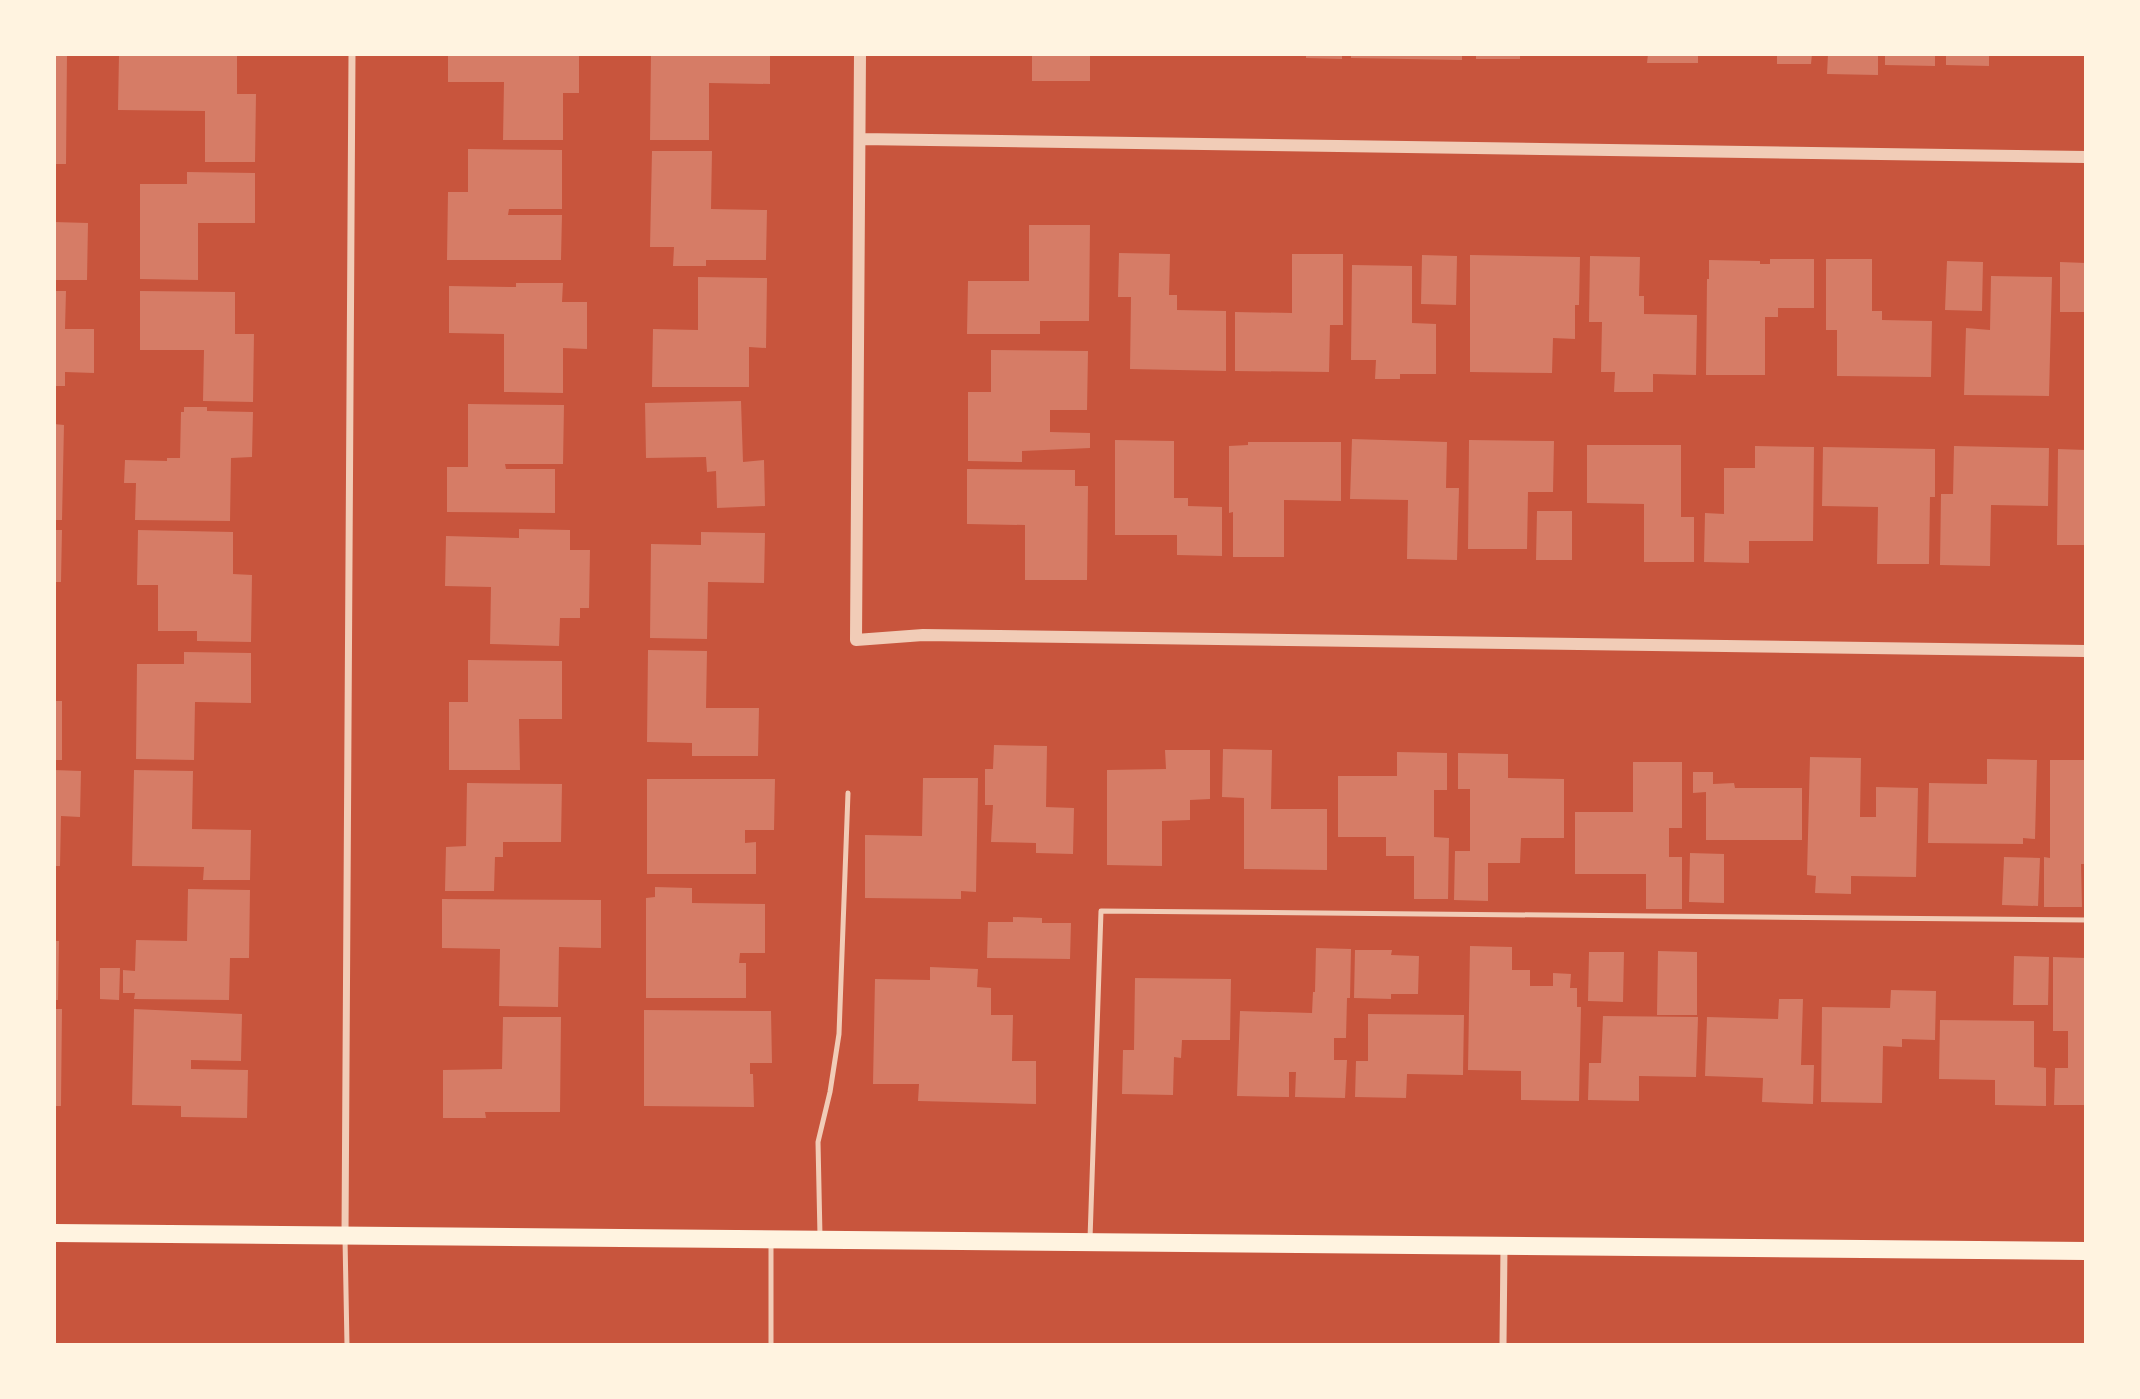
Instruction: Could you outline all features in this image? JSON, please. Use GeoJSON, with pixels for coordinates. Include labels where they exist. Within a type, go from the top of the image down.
{"type":"FeatureCollection","features":[{"type":"Feature","properties":{"kind":"main road"},"geometry":{"type":"LineString","coordinates":[[54,1233],[2086,1251]]}},
{"type":"Feature","properties":{"kind":"street"},"geometry":{"type":"LineString","coordinates":[[345,1235],[352,54]]}},
{"type":"Feature","properties":{"kind":"street"},"geometry":{"type":"LineString","coordinates":[[860,54],[856,640],[923,635],[2086,651]]}},
{"type":"Feature","properties":{"kind":"street"},"geometry":{"type":"LineString","coordinates":[[860,139],[2086,157]]}},
{"type":"Feature","properties":{"kind":"street"},"geometry":{"type":"LineString","coordinates":[[1503,1345],[1504,1245]]}},
{"type":"Feature","properties":{"kind":"lane"},"geometry":{"type":"LineString","coordinates":[[820,1239],[818,1142],[830,1092],[839,1034],[848,793]]}},
{"type":"Feature","properties":{"kind":"lane"},"geometry":{"type":"LineString","coordinates":[[1090,1242],[1101,911],[2086,920]]}},
{"type":"Feature","properties":{"kind":"lane"},"geometry":{"type":"LineString","coordinates":[[345,1235],[347,1345]]}},
{"type":"Feature","properties":{"kind":"lane"},"geometry":{"type":"LineString","coordinates":[[771,1345],[772,1239]]}},
{"type":"Feature","properties":{"kind":"building"},"geometry":{"type":"Polygon","coordinates":[[[54,54],[67,54],[66,164],[54,164],[54,54]]]}},
{"type":"Feature","properties":{"kind":"building"},"geometry":{"type":"Polygon","coordinates":[[[119,54],[237,54],[237,94],[256,94],[255,162],[205,162],[205,111],[118,110],[119,54]]]}},
{"type":"Feature","properties":{"kind":"building"},"geometry":{"type":"Polygon","coordinates":[[[448,54],[579,54],[579,93],[563,93],[563,140],[503,140],[504,82],[448,82],[448,54]]]}},
{"type":"Feature","properties":{"kind":"building"},"geometry":{"type":"Polygon","coordinates":[[[651,54],[770,54],[770,84],[709,83],[709,140],[650,140],[651,54]]]}},
{"type":"Feature","properties":{"kind":"building"},"geometry":{"type":"Polygon","coordinates":[[[1032,54],[1090,54],[1090,81],[1032,81],[1032,54]]]}},
{"type":"Feature","properties":{"kind":"building"},"geometry":{"type":"Polygon","coordinates":[[[1306,54],[1342,54],[1342,59],[1306,58],[1306,54]]]}},
{"type":"Feature","properties":{"kind":"building"},"geometry":{"type":"Polygon","coordinates":[[[1351,54],[1462,54],[1462,60],[1351,58],[1351,54]]]}},
{"type":"Feature","properties":{"kind":"building"},"geometry":{"type":"Polygon","coordinates":[[[1476,54],[1520,54],[1520,59],[1476,59],[1476,54]]]}},
{"type":"Feature","properties":{"kind":"building"},"geometry":{"type":"Polygon","coordinates":[[[1648,54],[1698,54],[1698,63],[1647,63],[1648,54]]]}},
{"type":"Feature","properties":{"kind":"building"},"geometry":{"type":"Polygon","coordinates":[[[1777,54],[1812,54],[1811,64],[1777,64],[1777,54]]]}},
{"type":"Feature","properties":{"kind":"building"},"geometry":{"type":"Polygon","coordinates":[[[1828,54],[1878,54],[1878,75],[1827,74],[1828,54]]]}},
{"type":"Feature","properties":{"kind":"building"},"geometry":{"type":"Polygon","coordinates":[[[1885,54],[1935,54],[1935,66],[1885,65],[1885,54]]]}},
{"type":"Feature","properties":{"kind":"building"},"geometry":{"type":"Polygon","coordinates":[[[1946,54],[1989,54],[1989,66],[1946,65],[1946,54]]]}},
{"type":"Feature","properties":{"kind":"building"},"geometry":{"type":"Polygon","coordinates":[[[468,149],[562,150],[562,209],[509,209],[508,215],[562,215],[561,260],[447,260],[448,192],[468,192],[468,149]]]}},
{"type":"Feature","properties":{"kind":"building"},"geometry":{"type":"Polygon","coordinates":[[[652,151],[712,151],[711,209],[767,210],[766,260],[706,260],[706,266],[673,266],[674,247],[650,247],[652,151]]]}},
{"type":"Feature","properties":{"kind":"building"},"geometry":{"type":"Polygon","coordinates":[[[187,172],[255,173],[255,223],[198,223],[198,280],[140,279],[140,184],[187,184],[187,172]]]}},
{"type":"Feature","properties":{"kind":"building"},"geometry":{"type":"Polygon","coordinates":[[[54,222],[88,223],[87,280],[54,280],[54,222]]]}},
{"type":"Feature","properties":{"kind":"building"},"geometry":{"type":"Polygon","coordinates":[[[1029,225],[1090,225],[1089,321],[1040,321],[1040,334],[967,334],[968,281],[1029,281],[1029,225]]]}},
{"type":"Feature","properties":{"kind":"building"},"geometry":{"type":"Polygon","coordinates":[[[1119,253],[1170,254],[1169,295],[1177,295],[1177,310],[1226,311],[1226,371],[1130,369],[1131,297],[1118,297],[1119,253]]]}},
{"type":"Feature","properties":{"kind":"building"},"geometry":{"type":"Polygon","coordinates":[[[1292,254],[1343,254],[1343,325],[1330,325],[1329,372],[1235,371],[1235,312],[1292,313],[1292,254]]]}},
{"type":"Feature","properties":{"kind":"building"},"geometry":{"type":"Polygon","coordinates":[[[1422,255],[1457,256],[1456,305],[1421,304],[1422,255]]]}},
{"type":"Feature","properties":{"kind":"building"},"geometry":{"type":"Polygon","coordinates":[[[1470,255],[1580,257],[1575,339],[1553,338],[1552,373],[1470,372],[1470,255]]]}},
{"type":"Feature","properties":{"kind":"building"},"geometry":{"type":"Polygon","coordinates":[[[1590,256],[1640,257],[1639,296],[1644,296],[1644,314],[1697,315],[1696,375],[1653,374],[1653,392],[1614,392],[1615,372],[1601,372],[1602,322],[1589,322],[1590,256]]]}},
{"type":"Feature","properties":{"kind":"building"},"geometry":{"type":"Polygon","coordinates":[[[1770,259],[1814,259],[1814,308],[1778,308],[1778,317],[1765,317],[1765,375],[1706,375],[1709,260],[1760,261],[1760,264],[1770,264],[1770,259]]]}},
{"type":"Feature","properties":{"kind":"building"},"geometry":{"type":"Polygon","coordinates":[[[1826,259],[1872,259],[1872,311],[1882,311],[1882,320],[1932,321],[1931,377],[1837,376],[1837,330],[1826,330],[1826,259]]]}},
{"type":"Feature","properties":{"kind":"building"},"geometry":{"type":"Polygon","coordinates":[[[1947,261],[1983,262],[1982,311],[1945,310],[1947,261]]]}},
{"type":"Feature","properties":{"kind":"building"},"geometry":{"type":"Polygon","coordinates":[[[2060,262],[2086,263],[2086,312],[2060,312],[2060,262]]]}},
{"type":"Feature","properties":{"kind":"building"},"geometry":{"type":"Polygon","coordinates":[[[1352,265],[1412,266],[1412,323],[1436,324],[1436,374],[1400,374],[1400,379],[1375,379],[1376,360],[1351,360],[1352,265]]]}},
{"type":"Feature","properties":{"kind":"building"},"geometry":{"type":"Polygon","coordinates":[[[1991,276],[2052,277],[2049,396],[1964,395],[1966,328],[1990,330],[1991,276]]]}},
{"type":"Feature","properties":{"kind":"building"},"geometry":{"type":"Polygon","coordinates":[[[698,277],[767,278],[766,348],[749,347],[749,387],[652,387],[653,329],[698,330],[698,277]]]}},
{"type":"Feature","properties":{"kind":"building"},"geometry":{"type":"Polygon","coordinates":[[[516,283],[563,283],[562,302],[587,302],[587,349],[563,348],[563,393],[504,392],[504,334],[449,333],[449,286],[516,287],[516,283]]]}},
{"type":"Feature","properties":{"kind":"building"},"geometry":{"type":"Polygon","coordinates":[[[54,291],[66,291],[65,329],[94,329],[94,373],[65,372],[65,386],[54,386],[54,291]]]}},
{"type":"Feature","properties":{"kind":"building"},"geometry":{"type":"Polygon","coordinates":[[[140,291],[235,292],[235,334],[254,334],[253,402],[203,401],[204,350],[140,350],[140,291]]]}},
{"type":"Feature","properties":{"kind":"building"},"geometry":{"type":"Polygon","coordinates":[[[991,350],[1088,351],[1087,410],[1050,410],[1050,432],[1090,433],[1090,448],[1022,451],[1022,462],[968,461],[968,392],[991,392],[991,350]]]}},
{"type":"Feature","properties":{"kind":"building"},"geometry":{"type":"Polygon","coordinates":[[[741,401],[743,462],[764,460],[765,506],[717,508],[716,471],[707,472],[706,457],[646,458],[645,403],[741,401]]]}},
{"type":"Feature","properties":{"kind":"building"},"geometry":{"type":"Polygon","coordinates":[[[468,404],[564,405],[563,464],[505,464],[506,469],[555,469],[555,513],[447,512],[447,467],[468,467],[468,404]]]}},
{"type":"Feature","properties":{"kind":"building"},"geometry":{"type":"Polygon","coordinates":[[[184,407],[207,407],[207,411],[253,412],[252,457],[231,458],[230,521],[135,520],[136,483],[124,483],[125,460],[167,461],[167,458],[180,458],[181,412],[184,412],[184,407]]]}},
{"type":"Feature","properties":{"kind":"building"},"geometry":{"type":"Polygon","coordinates":[[[54,424],[64,425],[62,520],[54,520],[54,424]]]}},
{"type":"Feature","properties":{"kind":"building"},"geometry":{"type":"Polygon","coordinates":[[[1352,439],[1447,442],[1446,488],[1459,488],[1457,560],[1407,559],[1408,500],[1350,499],[1352,439]]]}},
{"type":"Feature","properties":{"kind":"building"},"geometry":{"type":"Polygon","coordinates":[[[1115,440],[1174,441],[1174,498],[1188,498],[1188,506],[1222,507],[1222,556],[1177,555],[1177,535],[1115,535],[1115,440]]]}},
{"type":"Feature","properties":{"kind":"building"},"geometry":{"type":"Polygon","coordinates":[[[1469,440],[1554,441],[1553,492],[1528,492],[1527,549],[1468,549],[1469,440]]]}},
{"type":"Feature","properties":{"kind":"building"},"geometry":{"type":"Polygon","coordinates":[[[1248,442],[1341,442],[1341,501],[1284,500],[1284,557],[1233,557],[1233,512],[1229,513],[1229,446],[1248,445],[1248,442]]]}},
{"type":"Feature","properties":{"kind":"building"},"geometry":{"type":"Polygon","coordinates":[[[1587,445],[1681,445],[1681,517],[1694,517],[1694,562],[1644,562],[1644,504],[1587,503],[1587,445]]]}},
{"type":"Feature","properties":{"kind":"building"},"geometry":{"type":"Polygon","coordinates":[[[1755,446],[1814,447],[1813,541],[1749,541],[1749,563],[1704,562],[1705,513],[1724,514],[1724,468],[1755,468],[1755,446]]]}},
{"type":"Feature","properties":{"kind":"building"},"geometry":{"type":"Polygon","coordinates":[[[1954,446],[2049,448],[2048,506],[1991,505],[1990,566],[1940,565],[1941,494],[1953,494],[1954,446]]]}},
{"type":"Feature","properties":{"kind":"building"},"geometry":{"type":"Polygon","coordinates":[[[1823,447],[1935,449],[1935,497],[1930,497],[1929,564],[1877,564],[1878,507],[1822,506],[1823,447]]]}},
{"type":"Feature","properties":{"kind":"building"},"geometry":{"type":"Polygon","coordinates":[[[2058,449],[2086,450],[2086,545],[2057,545],[2058,449]]]}},
{"type":"Feature","properties":{"kind":"building"},"geometry":{"type":"Polygon","coordinates":[[[967,469],[1075,470],[1075,486],[1088,486],[1087,580],[1025,580],[1025,525],[967,524],[967,469]]]}},
{"type":"Feature","properties":{"kind":"building"},"geometry":{"type":"Polygon","coordinates":[[[1537,511],[1572,511],[1572,560],[1536,560],[1537,511]]]}},
{"type":"Feature","properties":{"kind":"building"},"geometry":{"type":"Polygon","coordinates":[[[519,529],[570,530],[570,550],[590,550],[589,608],[580,608],[580,618],[560,618],[559,646],[490,644],[491,587],[445,586],[446,536],[519,538],[519,529]]]}},
{"type":"Feature","properties":{"kind":"building"},"geometry":{"type":"Polygon","coordinates":[[[54,530],[62,530],[61,582],[54,582],[54,530]]]}},
{"type":"Feature","properties":{"kind":"building"},"geometry":{"type":"Polygon","coordinates":[[[138,530],[233,532],[233,574],[252,575],[251,642],[197,641],[197,631],[158,631],[158,585],[137,585],[138,530]]]}},
{"type":"Feature","properties":{"kind":"building"},"geometry":{"type":"Polygon","coordinates":[[[701,532],[765,533],[764,583],[708,582],[707,639],[650,638],[651,544],[701,545],[701,532]]]}},
{"type":"Feature","properties":{"kind":"building"},"geometry":{"type":"Polygon","coordinates":[[[648,650],[707,651],[706,708],[759,708],[758,756],[692,756],[692,743],[647,742],[648,650]]]}},
{"type":"Feature","properties":{"kind":"building"},"geometry":{"type":"Polygon","coordinates":[[[184,652],[251,653],[251,703],[195,702],[194,760],[136,759],[137,664],[184,664],[184,652]]]}},
{"type":"Feature","properties":{"kind":"building"},"geometry":{"type":"Polygon","coordinates":[[[468,660],[562,661],[562,719],[519,719],[520,770],[449,770],[449,702],[468,702],[468,660]]]}},
{"type":"Feature","properties":{"kind":"building"},"geometry":{"type":"Polygon","coordinates":[[[54,701],[62,701],[62,760],[54,760],[54,701]]]}},
{"type":"Feature","properties":{"kind":"building"},"geometry":{"type":"Polygon","coordinates":[[[994,745],[1047,746],[1046,807],[1074,808],[1073,854],[1036,853],[1036,843],[991,842],[993,805],[985,805],[985,769],[993,769],[994,745]]]}},
{"type":"Feature","properties":{"kind":"building"},"geometry":{"type":"Polygon","coordinates":[[[1223,749],[1272,750],[1271,809],[1327,809],[1327,870],[1244,869],[1244,798],[1222,797],[1223,749]]]}},
{"type":"Feature","properties":{"kind":"building"},"geometry":{"type":"Polygon","coordinates":[[[1165,750],[1210,750],[1210,799],[1190,800],[1190,820],[1162,821],[1162,866],[1107,865],[1107,770],[1166,769],[1165,750]]]}},
{"type":"Feature","properties":{"kind":"building"},"geometry":{"type":"Polygon","coordinates":[[[1397,752],[1447,753],[1447,790],[1434,790],[1434,837],[1449,838],[1448,899],[1414,899],[1414,856],[1386,856],[1386,837],[1338,837],[1338,776],[1397,776],[1397,752]]]}},
{"type":"Feature","properties":{"kind":"building"},"geometry":{"type":"Polygon","coordinates":[[[1458,753],[1508,754],[1508,778],[1564,779],[1564,838],[1521,838],[1520,863],[1488,863],[1488,901],[1454,900],[1455,851],[1470,851],[1470,789],[1458,789],[1458,753]]]}},
{"type":"Feature","properties":{"kind":"building"},"geometry":{"type":"Polygon","coordinates":[[[1810,757],[1861,758],[1860,817],[1876,817],[1876,787],[1918,788],[1916,877],[1851,876],[1851,894],[1815,893],[1816,876],[1807,875],[1810,757]]]}},
{"type":"Feature","properties":{"kind":"building"},"geometry":{"type":"Polygon","coordinates":[[[1987,759],[2037,760],[2035,839],[2023,838],[2023,844],[1928,843],[1929,783],[1987,784],[1987,759]]]}},
{"type":"Feature","properties":{"kind":"building"},"geometry":{"type":"Polygon","coordinates":[[[2050,760],[2086,760],[2086,864],[2081,864],[2082,907],[2044,907],[2044,857],[2050,858],[2050,760]]]}},
{"type":"Feature","properties":{"kind":"building"},"geometry":{"type":"Polygon","coordinates":[[[1633,762],[1682,762],[1682,828],[1669,828],[1669,857],[1682,857],[1682,909],[1646,909],[1646,874],[1575,874],[1575,812],[1633,812],[1633,762]]]}},
{"type":"Feature","properties":{"kind":"building"},"geometry":{"type":"Polygon","coordinates":[[[54,770],[81,771],[80,817],[61,816],[60,866],[54,866],[54,770]]]}},
{"type":"Feature","properties":{"kind":"building"},"geometry":{"type":"Polygon","coordinates":[[[134,770],[193,771],[192,829],[251,830],[250,880],[203,880],[204,867],[132,866],[134,770]]]}},
{"type":"Feature","properties":{"kind":"building"},"geometry":{"type":"Polygon","coordinates":[[[1693,772],[1713,772],[1713,784],[1734,783],[1735,788],[1802,788],[1802,840],[1706,840],[1706,792],[1693,793],[1693,772]]]}},
{"type":"Feature","properties":{"kind":"building"},"geometry":{"type":"Polygon","coordinates":[[[923,778],[978,778],[976,892],[961,891],[961,899],[865,898],[865,835],[922,836],[923,778]]]}},
{"type":"Feature","properties":{"kind":"building"},"geometry":{"type":"Polygon","coordinates":[[[647,779],[775,779],[774,830],[745,830],[745,843],[756,842],[756,874],[647,874],[647,779]]]}},
{"type":"Feature","properties":{"kind":"building"},"geometry":{"type":"Polygon","coordinates":[[[467,783],[562,784],[561,842],[503,842],[503,857],[495,857],[494,891],[445,891],[446,847],[466,846],[467,783]]]}},
{"type":"Feature","properties":{"kind":"building"},"geometry":{"type":"Polygon","coordinates":[[[1690,853],[1724,854],[1724,903],[1689,902],[1690,853]]]}},
{"type":"Feature","properties":{"kind":"building"},"geometry":{"type":"Polygon","coordinates":[[[2004,857],[2040,858],[2038,906],[2002,905],[2004,857]]]}},
{"type":"Feature","properties":{"kind":"building"},"geometry":{"type":"Polygon","coordinates":[[[655,887],[692,888],[692,903],[765,904],[765,953],[740,953],[739,963],[746,963],[746,998],[646,998],[646,898],[655,897],[655,887]]]}},
{"type":"Feature","properties":{"kind":"building"},"geometry":{"type":"Polygon","coordinates":[[[188,889],[250,890],[249,958],[230,958],[229,1000],[134,999],[135,993],[123,993],[123,970],[135,971],[136,940],[187,941],[188,889]]]}},
{"type":"Feature","properties":{"kind":"building"},"geometry":{"type":"Polygon","coordinates":[[[442,899],[601,900],[601,948],[559,947],[558,1007],[499,1006],[500,949],[442,948],[442,899]]]}},
{"type":"Feature","properties":{"kind":"building"},"geometry":{"type":"Polygon","coordinates":[[[1013,917],[1042,918],[1042,923],[1071,923],[1070,959],[987,958],[988,922],[1013,922],[1013,917]]]}},
{"type":"Feature","properties":{"kind":"building"},"geometry":{"type":"Polygon","coordinates":[[[54,941],[59,941],[58,1000],[54,1000],[54,941]]]}},
{"type":"Feature","properties":{"kind":"building"},"geometry":{"type":"Polygon","coordinates":[[[1470,946],[1512,947],[1512,970],[1530,970],[1530,986],[1553,986],[1553,973],[1571,974],[1570,988],[1577,988],[1577,1007],[1581,1007],[1579,1101],[1521,1100],[1521,1071],[1468,1070],[1470,946]]]}},
{"type":"Feature","properties":{"kind":"building"},"geometry":{"type":"Polygon","coordinates":[[[1316,948],[1351,949],[1346,1038],[1334,1038],[1334,1060],[1347,1060],[1345,1098],[1295,1097],[1296,1072],[1289,1072],[1289,1097],[1237,1096],[1240,1011],[1312,1013],[1316,948]]]}},
{"type":"Feature","properties":{"kind":"building"},"geometry":{"type":"Polygon","coordinates":[[[1355,950],[1392,950],[1391,955],[1419,956],[1418,994],[1391,994],[1391,999],[1354,998],[1355,950]]]}},
{"type":"Feature","properties":{"kind":"building"},"geometry":{"type":"Polygon","coordinates":[[[1658,951],[1697,952],[1697,1015],[1657,1015],[1658,951]]]}},
{"type":"Feature","properties":{"kind":"building"},"geometry":{"type":"Polygon","coordinates":[[[1589,952],[1624,952],[1623,1002],[1588,1001],[1589,952]]]}},
{"type":"Feature","properties":{"kind":"building"},"geometry":{"type":"Polygon","coordinates":[[[2014,956],[2049,957],[2048,1005],[2013,1005],[2014,956]]]}},
{"type":"Feature","properties":{"kind":"building"},"geometry":{"type":"Polygon","coordinates":[[[2053,957],[2086,958],[2086,1105],[2054,1105],[2055,1068],[2068,1068],[2068,1031],[2053,1031],[2053,957]]]}},
{"type":"Feature","properties":{"kind":"building"},"geometry":{"type":"Polygon","coordinates":[[[930,967],[978,969],[977,987],[991,988],[991,1015],[1013,1015],[1012,1061],[1036,1061],[1036,1104],[918,1101],[919,1084],[873,1084],[875,979],[930,980],[930,967]]]}},
{"type":"Feature","properties":{"kind":"building"},"geometry":{"type":"Polygon","coordinates":[[[100,968],[120,968],[119,1000],[100,999],[100,968]]]}},
{"type":"Feature","properties":{"kind":"building"},"geometry":{"type":"Polygon","coordinates":[[[1135,978],[1231,979],[1230,1040],[1182,1040],[1181,1058],[1174,1057],[1173,1095],[1122,1094],[1123,1050],[1134,1050],[1135,978]]]}},
{"type":"Feature","properties":{"kind":"building"},"geometry":{"type":"Polygon","coordinates":[[[1891,990],[1936,991],[1935,1040],[1902,1039],[1902,1047],[1883,1046],[1882,1103],[1821,1102],[1822,1007],[1890,1008],[1891,990]]]}},
{"type":"Feature","properties":{"kind":"building"},"geometry":{"type":"Polygon","coordinates":[[[1779,999],[1803,999],[1801,1065],[1814,1065],[1813,1104],[1762,1102],[1763,1078],[1705,1076],[1707,1017],[1778,1019],[1779,999]]]}},
{"type":"Feature","properties":{"kind":"building"},"geometry":{"type":"Polygon","coordinates":[[[54,1009],[62,1009],[61,1106],[54,1106],[54,1009]]]}},
{"type":"Feature","properties":{"kind":"building"},"geometry":{"type":"Polygon","coordinates":[[[134,1009],[242,1014],[241,1061],[191,1060],[191,1069],[248,1070],[247,1118],[181,1117],[181,1106],[132,1105],[134,1009]]]}},
{"type":"Feature","properties":{"kind":"building"},"geometry":{"type":"Polygon","coordinates":[[[644,1010],[771,1011],[772,1063],[750,1063],[754,1107],[644,1106],[644,1010]]]}},
{"type":"Feature","properties":{"kind":"building"},"geometry":{"type":"Polygon","coordinates":[[[1368,1014],[1464,1015],[1463,1075],[1407,1074],[1406,1098],[1355,1097],[1356,1061],[1368,1061],[1368,1014]]]}},
{"type":"Feature","properties":{"kind":"building"},"geometry":{"type":"Polygon","coordinates":[[[1603,1016],[1698,1017],[1696,1077],[1639,1076],[1639,1101],[1588,1100],[1589,1063],[1601,1063],[1603,1016]]]}},
{"type":"Feature","properties":{"kind":"building"},"geometry":{"type":"Polygon","coordinates":[[[503,1017],[561,1017],[560,1112],[485,1112],[486,1118],[443,1118],[443,1070],[502,1069],[503,1017]]]}},
{"type":"Feature","properties":{"kind":"building"},"geometry":{"type":"Polygon","coordinates":[[[1940,1020],[2034,1021],[2034,1067],[2046,1068],[2046,1106],[1995,1105],[1995,1080],[1939,1079],[1940,1020]]]}}]}
